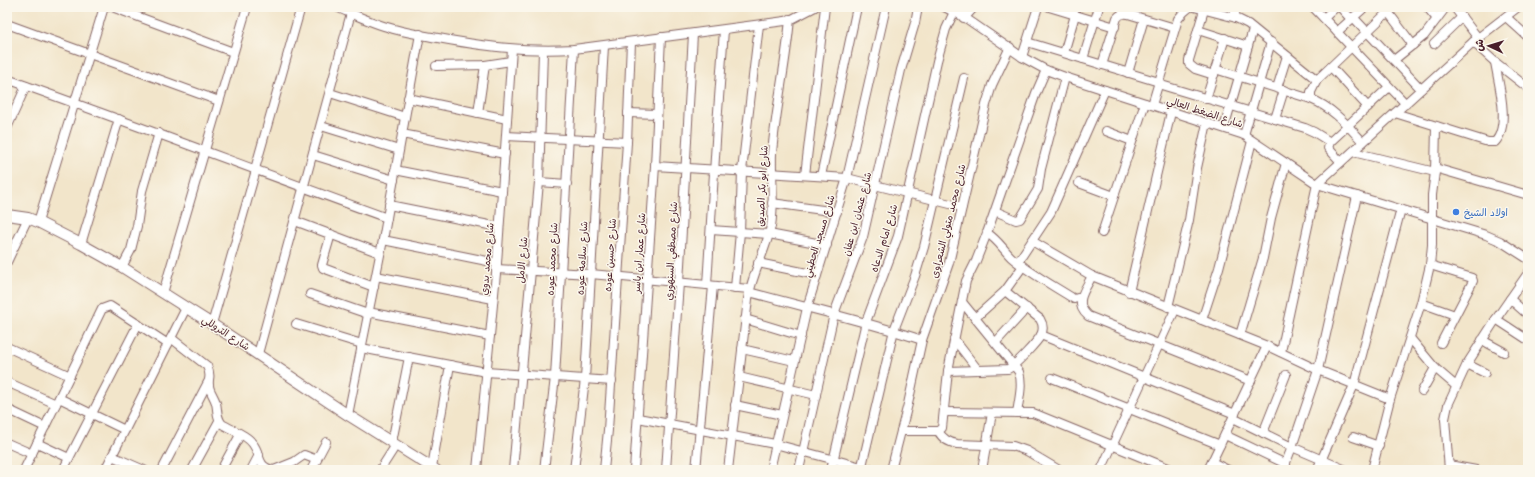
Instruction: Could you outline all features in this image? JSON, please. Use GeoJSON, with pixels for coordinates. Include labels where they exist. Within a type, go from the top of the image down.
{"type":"FeatureCollection","features":[{"type":"Feature","properties":{"kind":"street"},"geometry":{"type":"LineString","coordinates":[[38,222],[104,7]]}},
{"type":"Feature","properties":{"kind":"street"},"geometry":{"type":"LineString","coordinates":[[112,7],[234,52]]}},
{"type":"Feature","properties":{"kind":"street"},"geometry":{"type":"LineString","coordinates":[[163,293],[247,7]]}},
{"type":"Feature","properties":{"kind":"street"},"geometry":{"type":"LineString","coordinates":[[212,324],[301,7]]}},
{"type":"Feature","properties":{"kind":"street"},"geometry":{"type":"LineString","coordinates":[[336,7],[387,27],[469,44],[543,51],[574,50],[759,25],[790,19],[815,7]]}},
{"type":"Feature","properties":{"kind":"street"},"geometry":{"type":"LineString","coordinates":[[805,175],[825,7]]}},
{"type":"Feature","properties":{"kind":"street"},"geometry":{"type":"LineString","coordinates":[[822,176],[857,7]]}},
{"type":"Feature","properties":{"kind":"street","name":"شارع مسجد الحطيني"},"geometry":{"type":"LineString","coordinates":[[770,470],[794,361],[808,308],[848,178],[886,7]]}},
{"type":"Feature","properties":{"kind":"street","name":"شارع عثمان ابن عفان"},"geometry":{"type":"LineString","coordinates":[[799,470],[834,314],[863,237],[901,70],[918,7]]}},
{"type":"Feature","properties":{"kind":"street","name":"شارع الضغط العالي"},"geometry":{"type":"LineString","coordinates":[[944,7],[964,17],[1022,57],[1046,70],[1244,135],[1317,184],[1486,235],[1500,241],[1528,259]]}},
{"type":"Feature","properties":{"kind":"street"},"geometry":{"type":"LineString","coordinates":[[964,17],[972,7]]}},
{"type":"Feature","properties":{"kind":"street"},"geometry":{"type":"LineString","coordinates":[[1022,57],[1038,7]]}},
{"type":"Feature","properties":{"kind":"street"},"geometry":{"type":"LineString","coordinates":[[1048,7],[1115,27]]}},
{"type":"Feature","properties":{"kind":"street"},"geometry":{"type":"LineString","coordinates":[[1083,59],[1099,7]]}},
{"type":"Feature","properties":{"kind":"street"},"geometry":{"type":"LineString","coordinates":[[1102,233],[1132,141],[1158,83],[1178,20],[1190,7]]}},
{"type":"Feature","properties":{"kind":"street"},"geometry":{"type":"LineString","coordinates":[[1194,7],[1236,18],[1254,28],[1317,80]]}},
{"type":"Feature","properties":{"kind":"street"},"geometry":{"type":"LineString","coordinates":[[1234,7],[1236,18]]}},
{"type":"Feature","properties":{"kind":"street"},"geometry":{"type":"LineString","coordinates":[[1313,7],[1406,104]]}},
{"type":"Feature","properties":{"kind":"street"},"geometry":{"type":"LineString","coordinates":[[1324,18],[1336,7]]}},
{"type":"Feature","properties":{"kind":"street"},"geometry":{"type":"LineString","coordinates":[[1340,7],[1367,32],[1421,89]]}},
{"type":"Feature","properties":{"kind":"street"},"geometry":{"type":"LineString","coordinates":[[1338,32],[1364,7]]}},
{"type":"Feature","properties":{"kind":"street"},"geometry":{"type":"LineString","coordinates":[[1427,7],[1437,19]]}},
{"type":"Feature","properties":{"kind":"street"},"geometry":{"type":"LineString","coordinates":[[1394,60],[1426,34],[1446,7]]}},
{"type":"Feature","properties":{"kind":"street"},"geometry":{"type":"LineString","coordinates":[[1454,7],[1476,40],[1494,62],[1528,88]]}},
{"type":"Feature","properties":{"kind":"street"},"geometry":{"type":"LineString","coordinates":[[1281,352],[1317,184],[1476,40],[1518,7]]}},
{"type":"Feature","properties":{"kind":"street"},"geometry":{"type":"LineString","coordinates":[[1204,10],[1189,60],[1194,69],[1239,76],[1311,99],[1330,109],[1363,142]]}},
{"type":"Feature","properties":{"kind":"street"},"geometry":{"type":"LineString","coordinates":[[1311,99],[1311,92],[1317,80],[1391,10],[1413,45]]}},
{"type":"Feature","properties":{"kind":"street","name":"شارع امام الدعاه"},"geometry":{"type":"LineString","coordinates":[[831,470],[866,322],[891,256],[908,192],[937,61],[946,29],[954,12]]}},
{"type":"Feature","properties":{"kind":"street"},"geometry":{"type":"LineString","coordinates":[[258,354],[351,13]]}},
{"type":"Feature","properties":{"kind":"street"},"geometry":{"type":"LineString","coordinates":[[1102,65],[1117,18],[1120,15],[1124,13],[1175,28]]}},
{"type":"Feature","properties":{"kind":"street"},"geometry":{"type":"LineString","coordinates":[[1064,53],[1075,15]]}},
{"type":"Feature","properties":{"kind":"street"},"geometry":{"type":"LineString","coordinates":[[1434,44],[1462,17]]}},
{"type":"Feature","properties":{"kind":"street"},"geometry":{"type":"LineString","coordinates":[[1506,17],[1528,37]]}},
{"type":"Feature","properties":{"kind":"street","name":"شارع ابو بكر الصديق"},"geometry":{"type":"LineString","coordinates":[[728,470],[749,291],[769,234],[772,203],[771,173],[775,132],[790,19]]}},
{"type":"Feature","properties":{"kind":"street"},"geometry":{"type":"LineString","coordinates":[[1128,73],[1144,19]]}},
{"type":"Feature","properties":{"kind":"street"},"geometry":{"type":"LineString","coordinates":[[7,24],[219,101]]}},
{"type":"Feature","properties":{"kind":"street"},"geometry":{"type":"LineString","coordinates":[[735,288],[740,232],[742,171],[759,25]]}},
{"type":"Feature","properties":{"kind":"street"},"geometry":{"type":"LineString","coordinates":[[1224,128],[1254,28]]}},
{"type":"Feature","properties":{"kind":"street"},"geometry":{"type":"LineString","coordinates":[[696,470],[710,286],[711,230],[717,118],[724,30]]}},
{"type":"Feature","properties":{"kind":"street"},"geometry":{"type":"LineString","coordinates":[[1198,30],[1248,46]]}},
{"type":"Feature","properties":{"kind":"street"},"geometry":{"type":"LineString","coordinates":[[348,415],[383,240],[420,34]]}},
{"type":"Feature","properties":{"kind":"street","name":"شارع مصطفي السنهوري"},"geometry":{"type":"LineString","coordinates":[[666,470],[679,282],[693,34]]}},
{"type":"Feature","properties":{"kind":"street","name":"شارع عمار ابن ياسر"},"geometry":{"type":"LineString","coordinates":[[634,470],[648,280],[661,38]]}},
{"type":"Feature","properties":{"kind":"street"},"geometry":{"type":"LineString","coordinates":[[1206,99],[1225,38]]}},
{"type":"Feature","properties":{"kind":"street","name":"شارع حسين عوده"},"geometry":{"type":"LineString","coordinates":[[604,470],[612,381],[627,142],[631,42]]}},
{"type":"Feature","properties":{"kind":"street"},"geometry":{"type":"LineString","coordinates":[[1027,42],[1206,99],[1275,119],[1314,132],[1330,142]]}},
{"type":"Feature","properties":{"kind":"street"},"geometry":{"type":"LineString","coordinates":[[1244,135],[1270,42]]}},
{"type":"Feature","properties":{"kind":"street","name":"شارع سلامه عوده"},"geometry":{"type":"LineString","coordinates":[[574,470],[585,379],[604,46]]}},
{"type":"Feature","properties":{"kind":"street","name":"شارع محمد متولي الشعراوى"},"geometry":{"type":"LineString","coordinates":[[891,470],[922,340],[946,274],[990,92],[1000,66],[1010,48]]}},
{"type":"Feature","properties":{"kind":"street","name":"شارع محمد بدوي"},"geometry":{"type":"LineString","coordinates":[[477,470],[497,266],[512,49]]}},
{"type":"Feature","properties":{"kind":"street","name":"شارع محمد عوده"},"geometry":{"type":"LineString","coordinates":[[544,470],[555,377],[574,50]]}},
{"type":"Feature","properties":{"kind":"street","name":"شارع الامل"},"geometry":{"type":"LineString","coordinates":[[513,470],[539,182],[543,51]]}},
{"type":"Feature","properties":{"kind":"street"},"geometry":{"type":"LineString","coordinates":[[1275,119],[1287,56]]}},
{"type":"Feature","properties":{"kind":"street"},"geometry":{"type":"LineString","coordinates":[[436,66],[485,65],[511,61]]}},
{"type":"Feature","properties":{"kind":"street"},"geometry":{"type":"LineString","coordinates":[[1395,113],[1492,143],[1498,139],[1502,126],[1502,105],[1494,62]]}},
{"type":"Feature","properties":{"kind":"street"},"geometry":{"type":"LineString","coordinates":[[478,113],[485,65]]}},
{"type":"Feature","properties":{"kind":"street"},"geometry":{"type":"LineString","coordinates":[[1331,67],[1368,106]]}},
{"type":"Feature","properties":{"kind":"street"},"geometry":{"type":"LineString","coordinates":[[901,431],[938,431],[942,428],[948,371],[966,281],[976,261],[995,211],[1036,93],[1046,70]]}},
{"type":"Feature","properties":{"kind":"street"},"geometry":{"type":"LineString","coordinates":[[995,211],[1016,220],[1020,220],[1038,189],[1041,169],[1065,77]]}},
{"type":"Feature","properties":{"kind":"street"},"geometry":{"type":"LineString","coordinates":[[861,469],[894,330],[920,262],[964,78]]}},
{"type":"Feature","properties":{"kind":"street"},"geometry":{"type":"LineString","coordinates":[[7,79],[159,133],[205,152],[387,218]]}},
{"type":"Feature","properties":{"kind":"street"},"geometry":{"type":"LineString","coordinates":[[7,128],[26,86]]}},
{"type":"Feature","properties":{"kind":"street"},"geometry":{"type":"LineString","coordinates":[[1341,162],[1328,148],[1330,142],[1389,87]]}},
{"type":"Feature","properties":{"kind":"street"},"geometry":{"type":"LineString","coordinates":[[975,318],[1005,291],[1021,264],[1032,241],[1050,212],[1105,90]]}},
{"type":"Feature","properties":{"kind":"street"},"geometry":{"type":"LineString","coordinates":[[330,93],[405,118]]}},
{"type":"Feature","properties":{"kind":"street"},"geometry":{"type":"LineString","coordinates":[[408,98],[507,119]]}},
{"type":"Feature","properties":{"kind":"street"},"geometry":{"type":"LineString","coordinates":[[1129,292],[1171,112]]}},
{"type":"Feature","properties":{"kind":"street"},"geometry":{"type":"LineString","coordinates":[[628,113],[657,114]]}},
{"type":"Feature","properties":{"kind":"street"},"geometry":{"type":"LineString","coordinates":[[81,244],[119,119]]}},
{"type":"Feature","properties":{"kind":"street"},"geometry":{"type":"LineString","coordinates":[[1101,470],[1160,344],[1172,309],[1189,220],[1197,168],[1207,123]]}},
{"type":"Feature","properties":{"kind":"street"},"geometry":{"type":"LineString","coordinates":[[321,126],[399,150]]}},
{"type":"Feature","properties":{"kind":"street"},"geometry":{"type":"LineString","coordinates":[[1372,470],[1390,399],[1421,303],[1430,265],[1436,126]]}},
{"type":"Feature","properties":{"kind":"street"},"geometry":{"type":"LineString","coordinates":[[1106,131],[1132,141]]}},
{"type":"Feature","properties":{"kind":"street"},"geometry":{"type":"LineString","coordinates":[[122,267],[131,250],[142,191],[159,133]]}},
{"type":"Feature","properties":{"kind":"street"},"geometry":{"type":"LineString","coordinates":[[402,134],[505,154]]}},
{"type":"Feature","properties":{"kind":"street"},"geometry":{"type":"LineString","coordinates":[[506,136],[627,142]]}},
{"type":"Feature","properties":{"kind":"street"},"geometry":{"type":"LineString","coordinates":[[1202,320],[1219,268],[1252,141]]}},
{"type":"Feature","properties":{"kind":"street"},"geometry":{"type":"LineString","coordinates":[[1353,152],[1435,170],[1528,195]]}},
{"type":"Feature","properties":{"kind":"street"},"geometry":{"type":"LineString","coordinates":[[313,155],[394,180]]}},
{"type":"Feature","properties":{"kind":"street"},"geometry":{"type":"LineString","coordinates":[[1240,335],[1263,258],[1271,218],[1286,163]]}},
{"type":"Feature","properties":{"kind":"street"},"geometry":{"type":"LineString","coordinates":[[655,166],[848,178],[908,192],[962,207]]}},
{"type":"Feature","properties":{"kind":"street"},"geometry":{"type":"LineString","coordinates":[[395,170],[502,191]]}},
{"type":"Feature","properties":{"kind":"street"},"geometry":{"type":"LineString","coordinates":[[539,182],[567,184]]}},
{"type":"Feature","properties":{"kind":"street"},"geometry":{"type":"LineString","coordinates":[[1079,183],[1114,196]]}},
{"type":"Feature","properties":{"kind":"street"},"geometry":{"type":"LineString","coordinates":[[1225,435],[1284,467],[1318,370],[1357,196]]}},
{"type":"Feature","properties":{"kind":"street"},"geometry":{"type":"LineString","coordinates":[[772,203],[837,212]]}},
{"type":"Feature","properties":{"kind":"street"},"geometry":{"type":"LineString","coordinates":[[389,205],[499,228]]}},
{"type":"Feature","properties":{"kind":"street"},"geometry":{"type":"LineString","coordinates":[[1317,470],[1354,385],[1401,209]]}},
{"type":"Feature","properties":{"kind":"street","name":"شارع التروللي"},"geometry":{"type":"LineString","coordinates":[[7,214],[28,218],[38,222],[122,267],[258,354],[348,415],[434,469]]}},
{"type":"Feature","properties":{"kind":"street"},"geometry":{"type":"LineString","coordinates":[[8,259],[28,218]]}},
{"type":"Feature","properties":{"kind":"street"},"geometry":{"type":"LineString","coordinates":[[295,221],[380,253]]}},
{"type":"Feature","properties":{"kind":"street"},"geometry":{"type":"LineString","coordinates":[[711,230],[769,234],[827,245]]}},
{"type":"Feature","properties":{"kind":"street"},"geometry":{"type":"LineString","coordinates":[[987,232],[996,239],[1011,257],[1021,264],[1071,297],[1078,299],[1081,297]]}},
{"type":"Feature","properties":{"kind":"street"},"geometry":{"type":"LineString","coordinates":[[331,234],[322,265],[323,268],[374,287]]}},
{"type":"Feature","properties":{"kind":"street"},"geometry":{"type":"LineString","coordinates":[[383,240],[497,266],[531,271],[591,274],[735,288],[866,322],[922,340]]}},
{"type":"Feature","properties":{"kind":"street"},"geometry":{"type":"LineString","coordinates":[[1032,241],[1092,276],[1267,346],[1318,370],[1390,399]]}},
{"type":"Feature","properties":{"kind":"street"},"geometry":{"type":"LineString","coordinates":[[758,263],[817,276]]}},
{"type":"Feature","properties":{"kind":"street"},"geometry":{"type":"LineString","coordinates":[[1430,265],[1473,279],[1441,343]]}},
{"type":"Feature","properties":{"kind":"street"},"geometry":{"type":"LineString","coordinates":[[1476,470],[1449,467],[1446,412],[1456,386],[1467,364],[1528,273]]}},
{"type":"Feature","properties":{"kind":"street"},"geometry":{"type":"LineString","coordinates":[[376,276],[493,299]]}},
{"type":"Feature","properties":{"kind":"street"},"geometry":{"type":"LineString","coordinates":[[1092,276],[1081,297],[1080,304],[1083,311],[1088,316],[1251,381]]}},
{"type":"Feature","properties":{"kind":"street"},"geometry":{"type":"LineString","coordinates":[[948,371],[1008,369],[1015,365],[1041,335],[1043,324],[1040,319],[1005,291]]}},
{"type":"Feature","properties":{"kind":"street"},"geometry":{"type":"LineString","coordinates":[[310,294],[368,313],[490,336]]}},
{"type":"Feature","properties":{"kind":"street"},"geometry":{"type":"LineString","coordinates":[[1510,298],[1528,315]]}},
{"type":"Feature","properties":{"kind":"street"},"geometry":{"type":"LineString","coordinates":[[962,302],[1015,365],[1019,372],[1021,379],[1017,413]]}},
{"type":"Feature","properties":{"kind":"street"},"geometry":{"type":"LineString","coordinates":[[1421,303],[1455,315]]}},
{"type":"Feature","properties":{"kind":"street"},"geometry":{"type":"LineString","coordinates":[[24,470],[102,309],[110,306],[138,324],[170,341],[207,366],[210,373],[210,378],[162,470]]}},
{"type":"Feature","properties":{"kind":"street"},"geometry":{"type":"LineString","coordinates":[[105,470],[186,308]]}},
{"type":"Feature","properties":{"kind":"street"},"geometry":{"type":"LineString","coordinates":[[996,342],[1027,308]]}},
{"type":"Feature","properties":{"kind":"street"},"geometry":{"type":"LineString","coordinates":[[745,319],[801,336]]}},
{"type":"Feature","properties":{"kind":"street"},"geometry":{"type":"LineString","coordinates":[[1496,319],[1528,340]]}},
{"type":"Feature","properties":{"kind":"street"},"geometry":{"type":"LineString","coordinates":[[63,470],[138,324]]}},
{"type":"Feature","properties":{"kind":"street"},"geometry":{"type":"LineString","coordinates":[[296,324],[362,346],[486,372],[612,381]]}},
{"type":"Feature","properties":{"kind":"street"},"geometry":{"type":"LineString","coordinates":[[1041,335],[1145,377],[1234,416],[1263,433],[1292,447],[1346,470]]}},
{"type":"Feature","properties":{"kind":"street"},"geometry":{"type":"LineString","coordinates":[[1410,338],[1435,368],[1456,386]]}},
{"type":"Feature","properties":{"kind":"street"},"geometry":{"type":"LineString","coordinates":[[954,339],[978,370]]}},
{"type":"Feature","properties":{"kind":"street"},"geometry":{"type":"LineString","coordinates":[[1482,340],[1504,352]]}},
{"type":"Feature","properties":{"kind":"street"},"geometry":{"type":"LineString","coordinates":[[1208,470],[1267,346]]}},
{"type":"Feature","properties":{"kind":"street"},"geometry":{"type":"LineString","coordinates":[[7,347],[70,376]]}},
{"type":"Feature","properties":{"kind":"street"},"geometry":{"type":"LineString","coordinates":[[742,349],[794,361]]}},
{"type":"Feature","properties":{"kind":"street"},"geometry":{"type":"LineString","coordinates":[[380,470],[394,443],[409,357]]}},
{"type":"Feature","properties":{"kind":"street"},"geometry":{"type":"LineString","coordinates":[[1467,364],[1485,373]]}},
{"type":"Feature","properties":{"kind":"street"},"geometry":{"type":"LineString","coordinates":[[434,469],[450,365]]}},
{"type":"Feature","properties":{"kind":"street"},"geometry":{"type":"LineString","coordinates":[[1422,391],[1435,368]]}},
{"type":"Feature","properties":{"kind":"street"},"geometry":{"type":"LineString","coordinates":[[1263,433],[1286,375]]}},
{"type":"Feature","properties":{"kind":"street"},"geometry":{"type":"LineString","coordinates":[[738,377],[816,395]]}},
{"type":"Feature","properties":{"kind":"street"},"geometry":{"type":"LineString","coordinates":[[1052,378],[1220,445]]}},
{"type":"Feature","properties":{"kind":"street"},"geometry":{"type":"LineString","coordinates":[[7,382],[92,414],[125,430]]}},
{"type":"Feature","properties":{"kind":"street"},"geometry":{"type":"LineString","coordinates":[[208,382],[217,405],[217,417],[219,421],[250,440],[254,444],[259,455],[260,463],[266,468],[277,470],[294,462],[304,455],[317,460]]}},
{"type":"Feature","properties":{"kind":"street"},"geometry":{"type":"LineString","coordinates":[[735,405],[782,415]]}},
{"type":"Feature","properties":{"kind":"street"},"geometry":{"type":"LineString","coordinates":[[7,409],[45,427]]}},
{"type":"Feature","properties":{"kind":"street"},"geometry":{"type":"LineString","coordinates":[[944,412],[1033,413],[1112,446],[1152,466],[1173,470]]}},
{"type":"Feature","properties":{"kind":"street"},"geometry":{"type":"LineString","coordinates":[[982,470],[992,413]]}},
{"type":"Feature","properties":{"kind":"street"},"geometry":{"type":"LineString","coordinates":[[638,418],[775,444],[861,469],[873,470]]}},
{"type":"Feature","properties":{"kind":"street"},"geometry":{"type":"LineString","coordinates":[[192,470],[219,421]]}},
{"type":"Feature","properties":{"kind":"street"},"geometry":{"type":"LineString","coordinates":[[938,431],[943,438],[949,442],[957,444],[1006,445],[1020,448],[1059,470]]}},
{"type":"Feature","properties":{"kind":"street"},"geometry":{"type":"LineString","coordinates":[[221,470],[240,435]]}},
{"type":"Feature","properties":{"kind":"street"},"geometry":{"type":"LineString","coordinates":[[1353,436],[1379,446]]}},
{"type":"Feature","properties":{"kind":"street"},"geometry":{"type":"LineString","coordinates":[[312,470],[326,442]]}},
{"type":"Feature","properties":{"kind":"street"},"geometry":{"type":"LineString","coordinates":[[7,443],[32,454]]}},
{"type":"Feature","properties":{"kind":"street"},"geometry":{"type":"LineString","coordinates":[[37,443],[69,458]]}},
{"type":"Feature","properties":{"kind":"street"},"geometry":{"type":"LineString","coordinates":[[251,470],[259,455]]}},
{"type":"Feature","properties":{"kind":"street"},"geometry":{"type":"LineString","coordinates":[[112,456],[144,470]]}},
{"type":"Feature","properties":{"kind":"street"},"geometry":{"type":"LineString","coordinates":[[1212,462],[1228,470]]}},
{"type":"Feature","properties":{"kind":"place","name":"اولاد الشيخ"},"geometry":{"type":"Point","coordinates":[1456,212]}}]}
